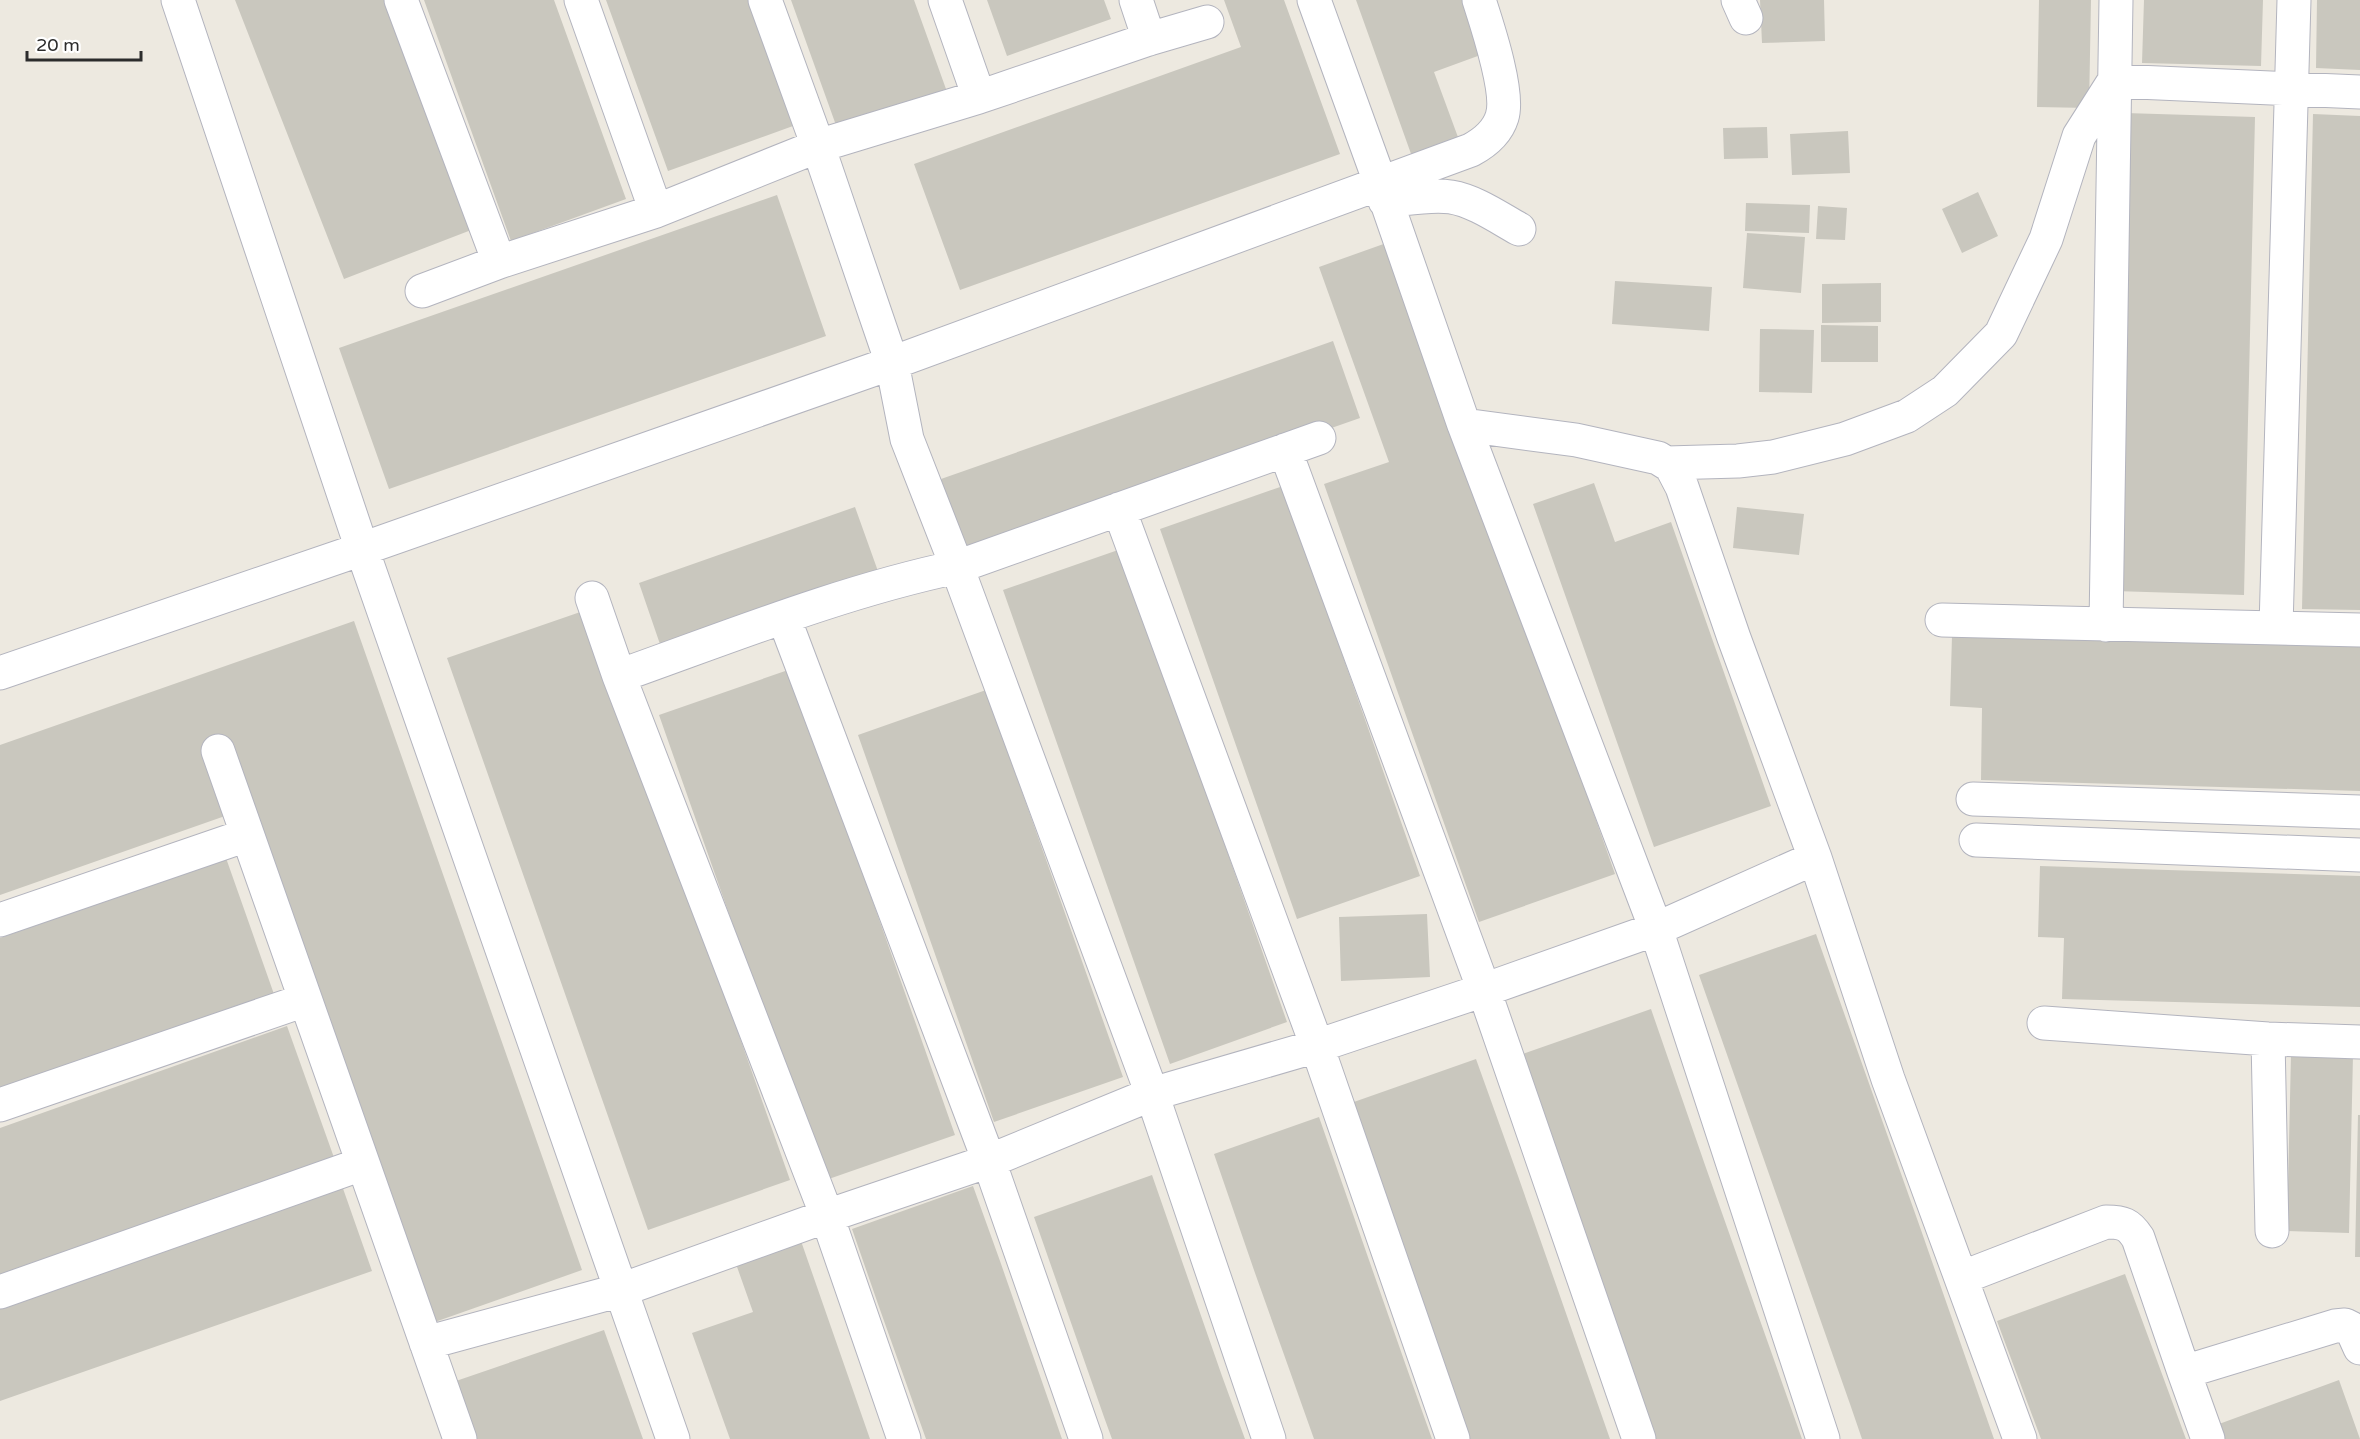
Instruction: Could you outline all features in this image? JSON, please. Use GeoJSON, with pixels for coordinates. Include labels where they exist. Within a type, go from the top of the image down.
{"type":"FeatureCollection","features":[{"type":"Feature","properties":{"kind":"street"},"geometry":{"type":"LineString","coordinates":[[178,0],[362,549],[673,1439]]}},
{"type":"Feature","properties":{"kind":"street"},"geometry":{"type":"LineString","coordinates":[[401,0],[499,262]]}},
{"type":"Feature","properties":{"kind":"street"},"geometry":{"type":"LineString","coordinates":[[581,0],[656,211]]}},
{"type":"Feature","properties":{"kind":"street"},"geometry":{"type":"LineString","coordinates":[[765,0],[818,146],[891,363],[907,439],[957,567],[1152,1094],[1269,1439]]}},
{"type":"Feature","properties":{"kind":"street"},"geometry":{"type":"LineString","coordinates":[[945,0],[979,97]]}},
{"type":"Feature","properties":{"kind":"street"},"geometry":{"type":"LineString","coordinates":[[1136,0],[1149,39]]}},
{"type":"Feature","properties":{"kind":"street"},"geometry":{"type":"LineString","coordinates":[[1314,0],[1464,425],[1656,929],[1823,1439]]}},
{"type":"Feature","properties":{"kind":"street"},"geometry":{"type":"LineString","coordinates":[[0,673],[1383,192],[1484,143],[1497,128],[1503,116],[1504,104],[1495,49],[1479,0]]}},
{"type":"Feature","properties":{"kind":"street"},"geometry":{"type":"LineString","coordinates":[[2106,625],[2116,0]]}},
{"type":"Feature","properties":{"kind":"street"},"geometry":{"type":"LineString","coordinates":[[2276,627],[2294,0]]}},
{"type":"Feature","properties":{"kind":"street"},"geometry":{"type":"LineString","coordinates":[[422,291],[499,262],[656,211],[818,146],[979,97],[1149,39],[1207,22]]}},
{"type":"Feature","properties":{"kind":"street"},"geometry":{"type":"LineString","coordinates":[[2114,81],[2360,92]]}},
{"type":"Feature","properties":{"kind":"street"},"geometry":{"type":"LineString","coordinates":[[1667,463],[1738,461],[1773,457],[1845,440],[1906,416],[1946,391],[2001,334],[2046,238],[2079,136],[2114,81]]}},
{"type":"Feature","properties":{"kind":"street"},"geometry":{"type":"LineString","coordinates":[[1383,192],[1453,198],[1484,210],[1519,229]]}},
{"type":"Feature","properties":{"kind":"street"},"geometry":{"type":"LineString","coordinates":[[1464,425],[1576,440],[1658,458],[1667,463],[1683,487],[1734,638],[1815,858],[1888,1080],[2020,1439]]}},
{"type":"Feature","properties":{"kind":"street"},"geometry":{"type":"LineString","coordinates":[[620,676],[784,618],[914,576],[957,567],[1319,438]]}},
{"type":"Feature","properties":{"kind":"street"},"geometry":{"type":"LineString","coordinates":[[1285,450],[1484,990],[1639,1439]]}},
{"type":"Feature","properties":{"kind":"street"},"geometry":{"type":"LineString","coordinates":[[1119,509],[1317,1046],[1453,1439]]}},
{"type":"Feature","properties":{"kind":"street"},"geometry":{"type":"LineString","coordinates":[[592,598],[827,1216],[904,1439]]}},
{"type":"Feature","properties":{"kind":"street"},"geometry":{"type":"LineString","coordinates":[[784,618],[989,1161],[1086,1439]]}},
{"type":"Feature","properties":{"kind":"street"},"geometry":{"type":"LineString","coordinates":[[1942,620],[2360,630]]}},
{"type":"Feature","properties":{"kind":"street"},"geometry":{"type":"LineString","coordinates":[[218,751],[460,1439]]}},
{"type":"Feature","properties":{"kind":"street"},"geometry":{"type":"LineString","coordinates":[[1973,799],[2360,812]]}},
{"type":"Feature","properties":{"kind":"street"},"geometry":{"type":"LineString","coordinates":[[2008,842],[2011,802]]}},
{"type":"Feature","properties":{"kind":"street"},"geometry":{"type":"LineString","coordinates":[[0,920],[247,835]]}},
{"type":"Feature","properties":{"kind":"street"},"geometry":{"type":"LineString","coordinates":[[1976,840],[2360,855]]}},
{"type":"Feature","properties":{"kind":"street"},"geometry":{"type":"LineString","coordinates":[[426,1343],[621,1290],[989,1161],[1152,1094],[1317,1046],[1484,990],[1656,929],[1815,858]]}},
{"type":"Feature","properties":{"kind":"street"},"geometry":{"type":"LineString","coordinates":[[0,1105],[305,1000]]}},
{"type":"Feature","properties":{"kind":"street"},"geometry":{"type":"LineString","coordinates":[[2044,1023],[2268,1039],[2360,1042]]}},
{"type":"Feature","properties":{"kind":"street"},"geometry":{"type":"LineString","coordinates":[[2268,1039],[2272,1231]]}},
{"type":"Feature","properties":{"kind":"street"},"geometry":{"type":"LineString","coordinates":[[0,1292],[362,1164]]}},
{"type":"Feature","properties":{"kind":"street"},"geometry":{"type":"LineString","coordinates":[[1961,1278],[2106,1222],[2122,1222],[2131,1227],[2138,1238],[2208,1439]]}},
{"type":"Feature","properties":{"kind":"street"},"geometry":{"type":"LineString","coordinates":[[2184,1372],[2335,1326],[2345,1325],[2351,1328],[2360,1348]]}},
{"type":"Feature","properties":{"kind":"building"},"geometry":{"type":"Polygon","coordinates":[[[235,0],[391,0],[479,227],[344,279],[235,0]]]}},
{"type":"Feature","properties":{"kind":"building"},"geometry":{"type":"Polygon","coordinates":[[[424,0],[554,0],[626,199],[511,241],[424,0]]]}},
{"type":"Feature","properties":{"kind":"building"},"geometry":{"type":"Polygon","coordinates":[[[606,0],[748,0],[793,126],[668,171],[606,0]]]}},
{"type":"Feature","properties":{"kind":"building"},"geometry":{"type":"Polygon","coordinates":[[[791,0],[914,0],[946,89],[837,128],[791,0]]]}},
{"type":"Feature","properties":{"kind":"building"},"geometry":{"type":"Polygon","coordinates":[[[987,0],[1104,0],[1111,19],[1007,56],[987,0]]]}},
{"type":"Feature","properties":{"kind":"building"},"geometry":{"type":"Polygon","coordinates":[[[1224,0],[1284,0],[1340,154],[960,290],[914,164],[1241,47],[1224,0]]]}},
{"type":"Feature","properties":{"kind":"building"},"geometry":{"type":"Polygon","coordinates":[[[1356,0],[1467,0],[1486,53],[1434,72],[1462,148],[1415,165],[1356,0]]]}},
{"type":"Feature","properties":{"kind":"building"},"geometry":{"type":"Polygon","coordinates":[[[1760,0],[1824,0],[1825,41],[1762,43],[1760,0]]]}},
{"type":"Feature","properties":{"kind":"building"},"geometry":{"type":"Polygon","coordinates":[[[2039,0],[2091,0],[2089,108],[2037,107],[2039,0]]]}},
{"type":"Feature","properties":{"kind":"building"},"geometry":{"type":"Polygon","coordinates":[[[2144,0],[2263,0],[2261,66],[2142,63],[2144,0]]]}},
{"type":"Feature","properties":{"kind":"building"},"geometry":{"type":"Polygon","coordinates":[[[2317,0],[2360,0],[2360,70],[2316,68],[2317,0]]]}},
{"type":"Feature","properties":{"kind":"building"},"geometry":{"type":"Polygon","coordinates":[[[2125,113],[2255,117],[2244,595],[2114,591],[2125,113]]]}},
{"type":"Feature","properties":{"kind":"building"},"geometry":{"type":"Polygon","coordinates":[[[2313,114],[2360,116],[2360,610],[2302,609],[2313,114]]]}},
{"type":"Feature","properties":{"kind":"building"},"geometry":{"type":"Polygon","coordinates":[[[1767,127],[1768,158],[1724,159],[1723,128],[1767,127]]]}},
{"type":"Feature","properties":{"kind":"building"},"geometry":{"type":"Polygon","coordinates":[[[1848,131],[1850,173],[1792,175],[1790,134],[1848,131]]]}},
{"type":"Feature","properties":{"kind":"building"},"geometry":{"type":"Polygon","coordinates":[[[1978,192],[1998,236],[1962,253],[1942,209],[1978,192]]]}},
{"type":"Feature","properties":{"kind":"building"},"geometry":{"type":"Polygon","coordinates":[[[777,195],[826,336],[389,489],[339,348],[777,195]]]}},
{"type":"Feature","properties":{"kind":"building"},"geometry":{"type":"Polygon","coordinates":[[[1746,203],[1810,205],[1809,233],[1745,231],[1746,203]]]}},
{"type":"Feature","properties":{"kind":"building"},"geometry":{"type":"Polygon","coordinates":[[[1818,206],[1847,208],[1845,240],[1816,239],[1818,206]]]}},
{"type":"Feature","properties":{"kind":"building"},"geometry":{"type":"Polygon","coordinates":[[[1747,233],[1805,237],[1801,293],[1743,288],[1747,233]]]}},
{"type":"Feature","properties":{"kind":"building"},"geometry":{"type":"Polygon","coordinates":[[[1392,241],[1615,874],[1479,922],[1324,484],[1389,462],[1319,267],[1392,241]]]}},
{"type":"Feature","properties":{"kind":"building"},"geometry":{"type":"Polygon","coordinates":[[[1615,281],[1712,287],[1709,331],[1612,324],[1615,281]]]}},
{"type":"Feature","properties":{"kind":"building"},"geometry":{"type":"Polygon","coordinates":[[[1881,283],[1881,322],[1822,323],[1822,284],[1881,283]]]}},
{"type":"Feature","properties":{"kind":"building"},"geometry":{"type":"Polygon","coordinates":[[[1821,325],[1878,326],[1878,362],[1821,362],[1821,325]]]}},
{"type":"Feature","properties":{"kind":"building"},"geometry":{"type":"Polygon","coordinates":[[[1760,329],[1814,330],[1812,393],[1759,392],[1760,329]]]}},
{"type":"Feature","properties":{"kind":"building"},"geometry":{"type":"Polygon","coordinates":[[[1333,341],[1360,418],[968,555],[941,479],[1333,341]]]}},
{"type":"Feature","properties":{"kind":"building"},"geometry":{"type":"Polygon","coordinates":[[[1594,483],[1615,542],[1671,522],[1771,806],[1654,847],[1533,504],[1594,483]]]}},
{"type":"Feature","properties":{"kind":"building"},"geometry":{"type":"Polygon","coordinates":[[[1283,486],[1420,876],[1297,919],[1160,529],[1283,486]]]}},
{"type":"Feature","properties":{"kind":"building"},"geometry":{"type":"Polygon","coordinates":[[[855,507],[879,574],[662,650],[639,583],[855,507]]]}},
{"type":"Feature","properties":{"kind":"building"},"geometry":{"type":"Polygon","coordinates":[[[1737,507],[1804,514],[1799,555],[1733,548],[1737,507]]]}},
{"type":"Feature","properties":{"kind":"building"},"geometry":{"type":"Polygon","coordinates":[[[1121,549],[1287,1022],[1170,1064],[1003,590],[1121,549]]]}},
{"type":"Feature","properties":{"kind":"building"},"geometry":{"type":"Polygon","coordinates":[[[589,609],[790,1180],[648,1230],[447,658],[589,609]]]}},
{"type":"Feature","properties":{"kind":"building"},"geometry":{"type":"Polygon","coordinates":[[[354,621],[582,1270],[432,1323],[225,816],[0,895],[0,745],[354,621]]]}},
{"type":"Feature","properties":{"kind":"building"},"geometry":{"type":"Polygon","coordinates":[[[1952,636],[2360,647],[2360,791],[1981,780],[1982,708],[1950,706],[1952,636]]]}},
{"type":"Feature","properties":{"kind":"building"},"geometry":{"type":"Polygon","coordinates":[[[791,669],[955,1135],[823,1181],[659,715],[791,669]]]}},
{"type":"Feature","properties":{"kind":"building"},"geometry":{"type":"Polygon","coordinates":[[[986,690],[1123,1077],[994,1122],[858,735],[986,690]]]}},
{"type":"Feature","properties":{"kind":"building"},"geometry":{"type":"Polygon","coordinates":[[[226,858],[275,997],[0,1094],[0,938],[226,858]]]}},
{"type":"Feature","properties":{"kind":"building"},"geometry":{"type":"Polygon","coordinates":[[[2040,866],[2360,876],[2360,1007],[2062,999],[2064,938],[2038,937],[2040,866]]]}},
{"type":"Feature","properties":{"kind":"building"},"geometry":{"type":"Polygon","coordinates":[[[1427,914],[1430,977],[1341,981],[1339,917],[1427,914]]]}},
{"type":"Feature","properties":{"kind":"building"},"geometry":{"type":"Polygon","coordinates":[[[1816,934],[1994,1439],[1862,1439],[1699,975],[1816,934]]]}},
{"type":"Feature","properties":{"kind":"building"},"geometry":{"type":"Polygon","coordinates":[[[1651,1009],[1802,1439],[1655,1439],[1520,1055],[1651,1009]]]}},
{"type":"Feature","properties":{"kind":"building"},"geometry":{"type":"Polygon","coordinates":[[[287,1026],[337,1166],[0,1284],[0,1128],[287,1026]]]}},
{"type":"Feature","properties":{"kind":"building"},"geometry":{"type":"Polygon","coordinates":[[[2291,1054],[2353,1055],[2349,1233],[2287,1231],[2291,1054]]]}},
{"type":"Feature","properties":{"kind":"building"},"geometry":{"type":"Polygon","coordinates":[[[1476,1059],[1610,1439],[1470,1439],[1351,1103],[1476,1059]]]}},
{"type":"Feature","properties":{"kind":"building"},"geometry":{"type":"Polygon","coordinates":[[[2358,1115],[2360,1115],[2360,1257],[2355,1257],[2358,1115]]]}},
{"type":"Feature","properties":{"kind":"building"},"geometry":{"type":"Polygon","coordinates":[[[1319,1117],[1432,1439],[1314,1439],[1255,1273],[1214,1154],[1319,1117]]]}},
{"type":"Feature","properties":{"kind":"building"},"geometry":{"type":"Polygon","coordinates":[[[1152,1175],[1245,1439],[1112,1439],[1104,1417],[1034,1217],[1152,1175]]]}},
{"type":"Feature","properties":{"kind":"building"},"geometry":{"type":"Polygon","coordinates":[[[340,1180],[372,1271],[0,1401],[0,1299],[340,1180]]]}},
{"type":"Feature","properties":{"kind":"building"},"geometry":{"type":"Polygon","coordinates":[[[973,1186],[1062,1439],[926,1439],[878,1304],[852,1229],[973,1186]]]}},
{"type":"Feature","properties":{"kind":"building"},"geometry":{"type":"Polygon","coordinates":[[[801,1241],[870,1439],[730,1439],[692,1333],[753,1312],[736,1264],[801,1241]]]}},
{"type":"Feature","properties":{"kind":"building"},"geometry":{"type":"Polygon","coordinates":[[[2125,1274],[2186,1439],[2041,1439],[1997,1321],[2125,1274]]]}},
{"type":"Feature","properties":{"kind":"building"},"geometry":{"type":"Polygon","coordinates":[[[604,1330],[643,1439],[476,1439],[456,1381],[604,1330]]]}},
{"type":"Feature","properties":{"kind":"building"},"geometry":{"type":"Polygon","coordinates":[[[2339,1380],[2360,1439],[2225,1439],[2219,1424],[2339,1380]]]}}]}
